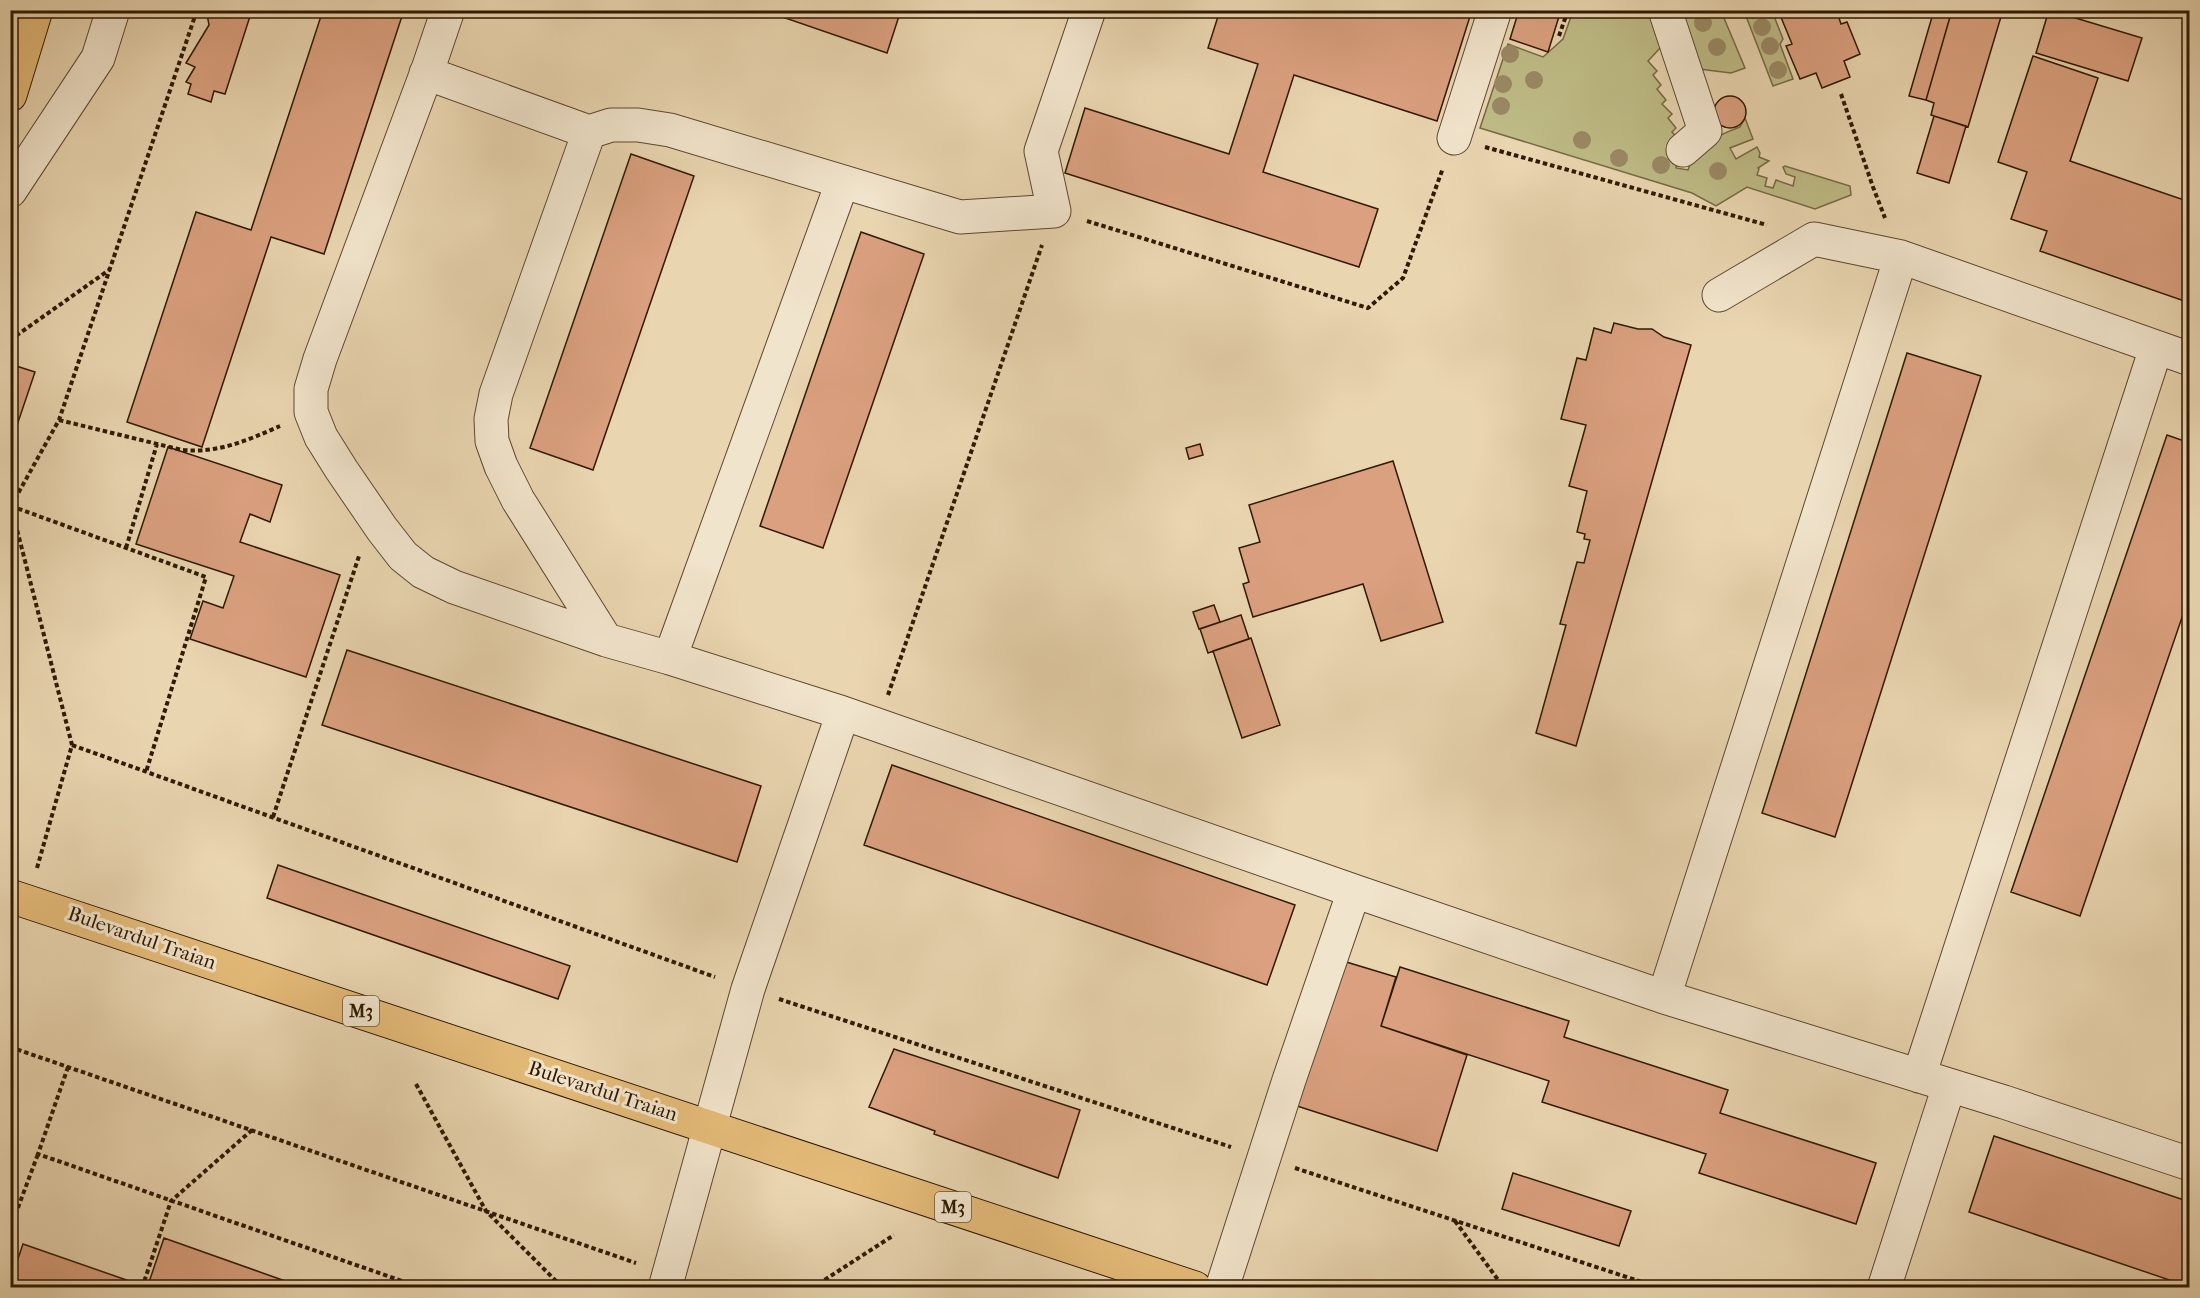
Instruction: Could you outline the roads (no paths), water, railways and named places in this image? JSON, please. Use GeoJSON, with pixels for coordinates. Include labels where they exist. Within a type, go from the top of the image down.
{"type":"FeatureCollection","features":[{"type":"Feature","properties":{"kind":"main road"},"geometry":{"type":"LineString","coordinates":[[10,95],[36,10]]}},
{"type":"Feature","properties":{"kind":"main road","name":"Bulevardul Traian"},"geometry":{"type":"LineString","coordinates":[[18,898],[1195,1287]]}},
{"type":"Feature","properties":{"kind":"street"},"geometry":{"type":"LineString","coordinates":[[10,191],[98,58],[113,10]]}},
{"type":"Feature","properties":{"kind":"street"},"geometry":{"type":"LineString","coordinates":[[448,10],[311,389],[310,412],[321,437],[403,556],[423,572],[439,582],[606,640],[843,713],[1665,997],[2190,1164]]}},
{"type":"Feature","properties":{"kind":"street"},"geometry":{"type":"LineString","coordinates":[[426,73],[589,132],[611,125],[638,125],[670,130],[960,217],[1054,211],[1041,151],[1089,10]]}},
{"type":"Feature","properties":{"kind":"street"},"geometry":{"type":"LineString","coordinates":[[1454,138],[1495,10]]}},
{"type":"Feature","properties":{"kind":"street"},"geometry":{"type":"LineString","coordinates":[[1665,10],[1678,94]]}},
{"type":"Feature","properties":{"kind":"street"},"geometry":{"type":"LineString","coordinates":[[589,132],[496,394],[491,419],[492,441],[518,500],[606,640]]}},
{"type":"Feature","properties":{"kind":"street"},"geometry":{"type":"LineString","coordinates":[[670,658],[842,183]]}},
{"type":"Feature","properties":{"kind":"street"},"geometry":{"type":"LineString","coordinates":[[1719,295],[1814,239],[1901,257],[2190,359]]}},
{"type":"Feature","properties":{"kind":"street"},"geometry":{"type":"LineString","coordinates":[[1665,997],[1901,257]]}},
{"type":"Feature","properties":{"kind":"street"},"geometry":{"type":"LineString","coordinates":[[1884,1287],[1934,1081],[2156,348]]}},
{"type":"Feature","properties":{"kind":"street"},"geometry":{"type":"LineString","coordinates":[[667,1281],[748,988],[843,713]]}},
{"type":"Feature","properties":{"kind":"street"},"geometry":{"type":"LineString","coordinates":[[1222,1287],[1263,1158],[1354,891]]}}]}
